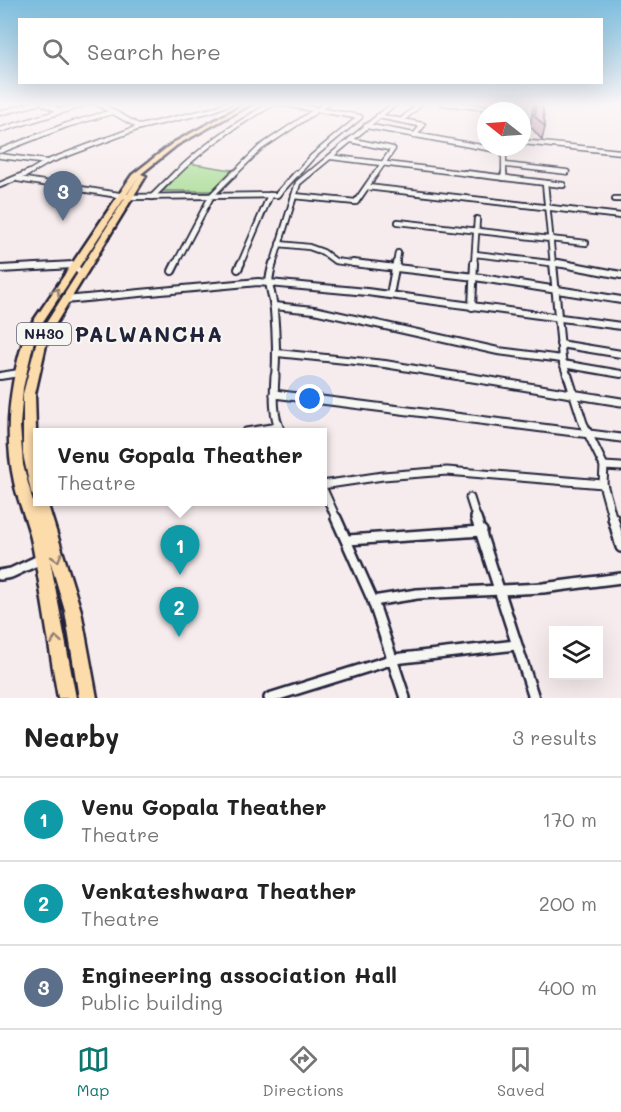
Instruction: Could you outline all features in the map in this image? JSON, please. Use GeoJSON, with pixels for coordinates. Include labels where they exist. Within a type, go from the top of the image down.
{"type":"FeatureCollection","features":[{"type":"Feature","properties":{"kind":"highway","name":"NH30"},"geometry":{"type":"LineString","coordinates":[[126,196],[134,176],[152,160],[194,136]]}},
{"type":"Feature","properties":{"kind":"highway","name":"NH30"},"geometry":{"type":"LineString","coordinates":[[67,698],[42,559],[14,450],[16,390],[19,373],[31,332],[126,196],[158,161],[201,136]]}},
{"type":"Feature","properties":{"kind":"highway","name":"NH30"},"geometry":{"type":"LineString","coordinates":[[33,461],[29,424],[31,385],[43,336],[65,300],[77,269]]}},
{"type":"Feature","properties":{"kind":"highway"},"geometry":{"type":"LineString","coordinates":[[42,506],[73,611],[88,698]]}},
{"type":"Feature","properties":{"kind":"street"},"geometry":{"type":"LineString","coordinates":[[0,151],[40,136]]}},
{"type":"Feature","properties":{"kind":"street"},"geometry":{"type":"LineString","coordinates":[[0,187],[47,162],[117,136]]}},
{"type":"Feature","properties":{"kind":"street"},"geometry":{"type":"LineString","coordinates":[[152,197],[196,154],[220,136]]}},
{"type":"Feature","properties":{"kind":"street"},"geometry":{"type":"LineString","coordinates":[[171,271],[212,195],[260,148],[279,136]]}},
{"type":"Feature","properties":{"kind":"street"},"geometry":{"type":"LineString","coordinates":[[18,179],[126,196],[277,195],[312,157],[338,136]]}},
{"type":"Feature","properties":{"kind":"street"},"geometry":{"type":"LineString","coordinates":[[280,428],[274,394],[277,353],[274,306],[267,282],[298,183],[355,136]]}},
{"type":"Feature","properties":{"kind":"street"},"geometry":{"type":"LineString","coordinates":[[414,136],[477,145]]}},
{"type":"Feature","properties":{"kind":"street"},"geometry":{"type":"LineString","coordinates":[[294,196],[356,202],[393,148],[350,140]]}},
{"type":"Feature","properties":{"kind":"street"},"geometry":{"type":"LineString","coordinates":[[531,143],[621,152]]}},
{"type":"Feature","properties":{"kind":"street"},"geometry":{"type":"LineString","coordinates":[[0,156],[47,162]]}},
{"type":"Feature","properties":{"kind":"street"},"geometry":{"type":"LineString","coordinates":[[504,156],[506,165],[504,178]]}},
{"type":"Feature","properties":{"kind":"street"},"geometry":{"type":"LineString","coordinates":[[330,157],[563,185]]}},
{"type":"Feature","properties":{"kind":"street"},"geometry":{"type":"LineString","coordinates":[[506,165],[567,172]]}},
{"type":"Feature","properties":{"kind":"street"},"geometry":{"type":"LineString","coordinates":[[545,183],[562,361],[572,394],[603,466],[603,484],[618,519],[621,548]]}},
{"type":"Feature","properties":{"kind":"street"},"geometry":{"type":"LineString","coordinates":[[367,187],[621,216]]}},
{"type":"Feature","properties":{"kind":"street"},"geometry":{"type":"LineString","coordinates":[[238,269],[270,195]]}},
{"type":"Feature","properties":{"kind":"street"},"geometry":{"type":"LineString","coordinates":[[615,199],[621,199]]}},
{"type":"Feature","properties":{"kind":"street"},"geometry":{"type":"LineString","coordinates":[[472,307],[477,219]]}},
{"type":"Feature","properties":{"kind":"street"},"geometry":{"type":"LineString","coordinates":[[398,222],[586,243]]}},
{"type":"Feature","properties":{"kind":"street"},"geometry":{"type":"LineString","coordinates":[[279,244],[325,251],[335,261],[475,277],[621,300]]}},
{"type":"Feature","properties":{"kind":"street"},"geometry":{"type":"LineString","coordinates":[[390,295],[398,254]]}},
{"type":"Feature","properties":{"kind":"street"},"geometry":{"type":"LineString","coordinates":[[475,254],[552,262],[621,274]]}},
{"type":"Feature","properties":{"kind":"street"},"geometry":{"type":"LineString","coordinates":[[0,269],[77,269]]}},
{"type":"Feature","properties":{"kind":"street"},"geometry":{"type":"LineString","coordinates":[[65,300],[267,282],[390,295],[621,326]]}},
{"type":"Feature","properties":{"kind":"street"},"geometry":{"type":"LineString","coordinates":[[274,306],[314,310],[498,351],[562,361],[621,374]]}},
{"type":"Feature","properties":{"kind":"street"},"geometry":{"type":"LineString","coordinates":[[560,344],[621,354]]}},
{"type":"Feature","properties":{"kind":"street"},"geometry":{"type":"LineString","coordinates":[[277,353],[385,364],[621,402]]}},
{"type":"Feature","properties":{"kind":"street"},"geometry":{"type":"LineString","coordinates":[[0,376],[19,373],[31,385]]}},
{"type":"Feature","properties":{"kind":"street"},"geometry":{"type":"LineString","coordinates":[[274,394],[473,417],[589,436],[621,438]]}},
{"type":"Feature","properties":{"kind":"street"},"geometry":{"type":"LineString","coordinates":[[603,466],[621,467]]}},
{"type":"Feature","properties":{"kind":"street"},"geometry":{"type":"LineString","coordinates":[[327,485],[383,476],[447,471],[603,484]]}},
{"type":"Feature","properties":{"kind":"street"},"geometry":{"type":"LineString","coordinates":[[327,496],[373,601],[405,698]]}},
{"type":"Feature","properties":{"kind":"street"},"geometry":{"type":"LineString","coordinates":[[470,498],[534,698]]}},
{"type":"Feature","properties":{"kind":"street"},"geometry":{"type":"LineString","coordinates":[[348,540],[482,531]]}},
{"type":"Feature","properties":{"kind":"street"},"geometry":{"type":"LineString","coordinates":[[0,575],[11,573],[42,559]]}},
{"type":"Feature","properties":{"kind":"street"},"geometry":{"type":"LineString","coordinates":[[373,601],[417,594],[543,588],[621,578]]}},
{"type":"Feature","properties":{"kind":"street"},"geometry":{"type":"LineString","coordinates":[[269,698],[394,659],[516,645]]}},
{"type":"Feature","properties":{"kind":"green space"},"geometry":{"type":"Polygon","coordinates":[[[188,163],[232,170],[212,191],[163,191],[188,163]]]}},
{"type":"Feature","properties":{"kind":"place","name":"Engineering association Hall"},"geometry":{"type":"Point","coordinates":[63,221]}},
{"type":"Feature","properties":{"kind":"place","name":"Venu Gopala Theather"},"geometry":{"type":"Point","coordinates":[180,575]}},
{"type":"Feature","properties":{"kind":"place","name":"Venkateshwara Theather"},"geometry":{"type":"Point","coordinates":[179,637]}},
{"type":"Feature","properties":{"kind":"district","name":"PALWANCHA"},"geometry":{"type":"Point","coordinates":[149,335]}}]}
